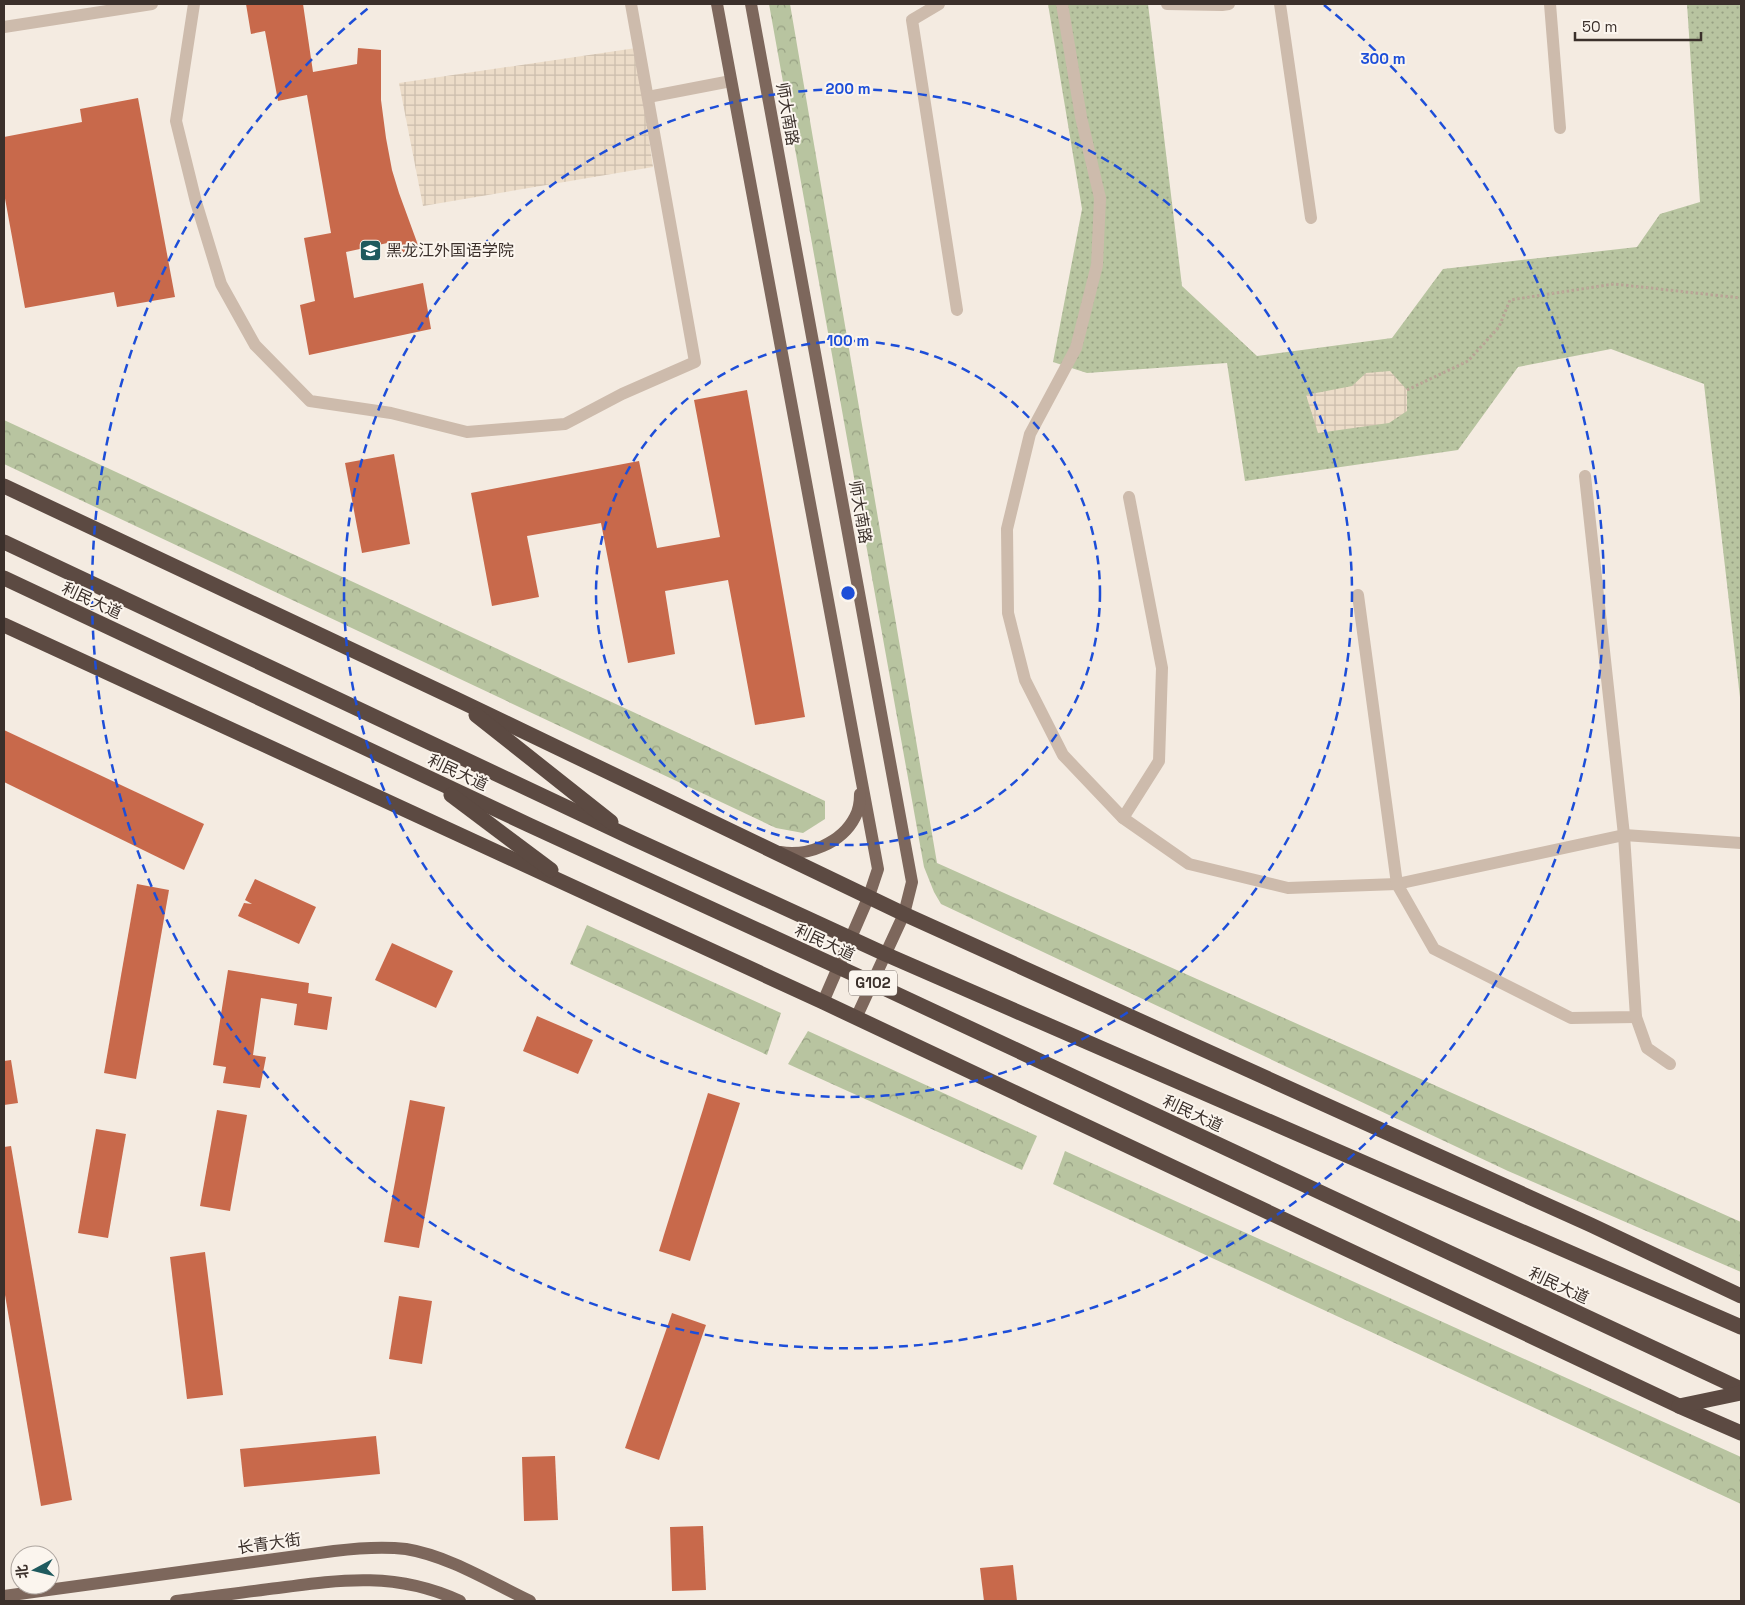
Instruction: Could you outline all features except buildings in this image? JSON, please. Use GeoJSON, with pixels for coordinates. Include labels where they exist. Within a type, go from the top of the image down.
{"type":"FeatureCollection","features":[{"type":"Feature","properties":{"kind":"highway"},"geometry":{"type":"LineString","coordinates":[[4,486],[454,698],[904,914],[1591,1225],[1741,1296]]}},
{"type":"Feature","properties":{"kind":"highway","name":"利民大道"},"geometry":{"type":"LineString","coordinates":[[4,542],[632,838],[885,954],[1741,1327]]}},
{"type":"Feature","properties":{"kind":"highway","name":"利民大道"},"geometry":{"type":"LineString","coordinates":[[4,578],[1741,1389]]}},
{"type":"Feature","properties":{"kind":"highway"},"geometry":{"type":"LineString","coordinates":[[4,625],[823,1002],[1679,1406],[1741,1432]]}},
{"type":"Feature","properties":{"kind":"highway"},"geometry":{"type":"LineString","coordinates":[[454,698],[632,838]]}},
{"type":"Feature","properties":{"kind":"highway"},"geometry":{"type":"LineString","coordinates":[[426,776],[574,888]]}},
{"type":"Feature","properties":{"kind":"highway"},"geometry":{"type":"LineString","coordinates":[[1679,1406],[1741,1393]]}},
{"type":"Feature","properties":{"kind":"main road"},"geometry":{"type":"LineString","coordinates":[[717,4],[878,869],[869,896],[823,1002]]}},
{"type":"Feature","properties":{"kind":"main road","name":"师大南路"},"geometry":{"type":"LineString","coordinates":[[751,4],[912,882],[904,914],[856,1018]]}},
{"type":"Feature","properties":{"kind":"main road"},"geometry":{"type":"LineString","coordinates":[[773,850],[798,854],[809,852],[838,836],[855,818],[859,807],[861,777]]}},
{"type":"Feature","properties":{"kind":"main road","name":"长青大街"},"geometry":{"type":"LineString","coordinates":[[4,1596],[373,1547],[406,1549],[429,1555],[530,1601]]}},
{"type":"Feature","properties":{"kind":"main road"},"geometry":{"type":"LineString","coordinates":[[176,1601],[354,1579],[416,1585],[438,1591],[460,1601]]}},
{"type":"Feature","properties":{"kind":"street"},"geometry":{"type":"LineString","coordinates":[[4,27],[152,4]]}},
{"type":"Feature","properties":{"kind":"street"},"geometry":{"type":"LineString","coordinates":[[194,4],[176,121],[196,202],[221,284],[256,345],[310,401],[391,413],[468,432],[565,424],[622,394],[695,362],[631,4]]}},
{"type":"Feature","properties":{"kind":"street"},"geometry":{"type":"LineString","coordinates":[[939,4],[912,20],[956,310]]}},
{"type":"Feature","properties":{"kind":"street"},"geometry":{"type":"LineString","coordinates":[[1062,4],[1080,117],[1100,198],[1097,265],[1076,348],[1030,434],[1007,529],[1008,613],[1026,680],[1063,755],[1123,818],[1189,864],[1288,888],[1398,884],[1624,835],[1741,843]]}},
{"type":"Feature","properties":{"kind":"street"},"geometry":{"type":"LineString","coordinates":[[1167,4],[1230,4]]}},
{"type":"Feature","properties":{"kind":"street"},"geometry":{"type":"LineString","coordinates":[[1280,4],[1312,218]]}},
{"type":"Feature","properties":{"kind":"street"},"geometry":{"type":"LineString","coordinates":[[1550,4],[1560,128]]}},
{"type":"Feature","properties":{"kind":"street"},"geometry":{"type":"LineString","coordinates":[[648,97],[731,82]]}},
{"type":"Feature","properties":{"kind":"street"},"geometry":{"type":"LineString","coordinates":[[1585,476],[1624,835],[1636,1017],[1647,1048],[1670,1064]]}},
{"type":"Feature","properties":{"kind":"street"},"geometry":{"type":"LineString","coordinates":[[1123,818],[1159,760],[1162,668],[1130,497]]}},
{"type":"Feature","properties":{"kind":"street"},"geometry":{"type":"LineString","coordinates":[[1358,595],[1398,884],[1434,949],[1571,1018],[1636,1017]]}},
{"type":"Feature","properties":{"kind":"path"},"geometry":{"type":"LineString","coordinates":[[1408,390],[1468,362],[1499,327],[1510,300],[1614,284],[1741,298]]}},
{"type":"Feature","properties":{"kind":"green space"},"geometry":{"type":"Polygon","coordinates":[[[769,4],[790,4],[937,863],[1741,1222],[1741,1272],[1508,1171],[941,904],[924,867],[769,4]]]}},
{"type":"Feature","properties":{"kind":"green space"},"geometry":{"type":"Polygon","coordinates":[[[1048,4],[1148,4],[1182,286],[1257,356],[1392,338],[1443,269],[1637,247],[1660,214],[1700,202],[1687,4],[1741,4],[1741,706],[1704,384],[1611,349],[1518,367],[1458,450],[1245,481],[1227,363],[1087,373],[1053,362],[1082,209],[1048,4]]]}},
{"type":"Feature","properties":{"kind":"green space"},"geometry":{"type":"Polygon","coordinates":[[[4,420],[825,801],[825,819],[803,833],[776,828],[4,464],[4,420]]]}},
{"type":"Feature","properties":{"kind":"green space"},"geometry":{"type":"Polygon","coordinates":[[[587,925],[781,1013],[767,1055],[570,964],[587,925]]]}},
{"type":"Feature","properties":{"kind":"green space"},"geometry":{"type":"Polygon","coordinates":[[[808,1031],[1037,1136],[1022,1170],[788,1064],[808,1031]]]}},
{"type":"Feature","properties":{"kind":"green space"},"geometry":{"type":"Polygon","coordinates":[[[1065,1151],[1741,1457],[1741,1504],[1053,1184],[1065,1151]]]}},
{"type":"Feature","properties":{"kind":"shaded area"},"geometry":{"type":"Polygon","coordinates":[[[636,48],[653,167],[423,206],[399,83],[636,48]]]}},
{"type":"Feature","properties":{"kind":"shaded area"},"geometry":{"type":"Polygon","coordinates":[[[1390,371],[1407,390],[1407,411],[1389,423],[1318,433],[1306,395],[1352,386],[1366,373],[1390,371]]]}},
{"type":"Feature","properties":{"kind":"place","name":"黑龙江外国语学院"},"geometry":{"type":"Point","coordinates":[370,250]}}]}
